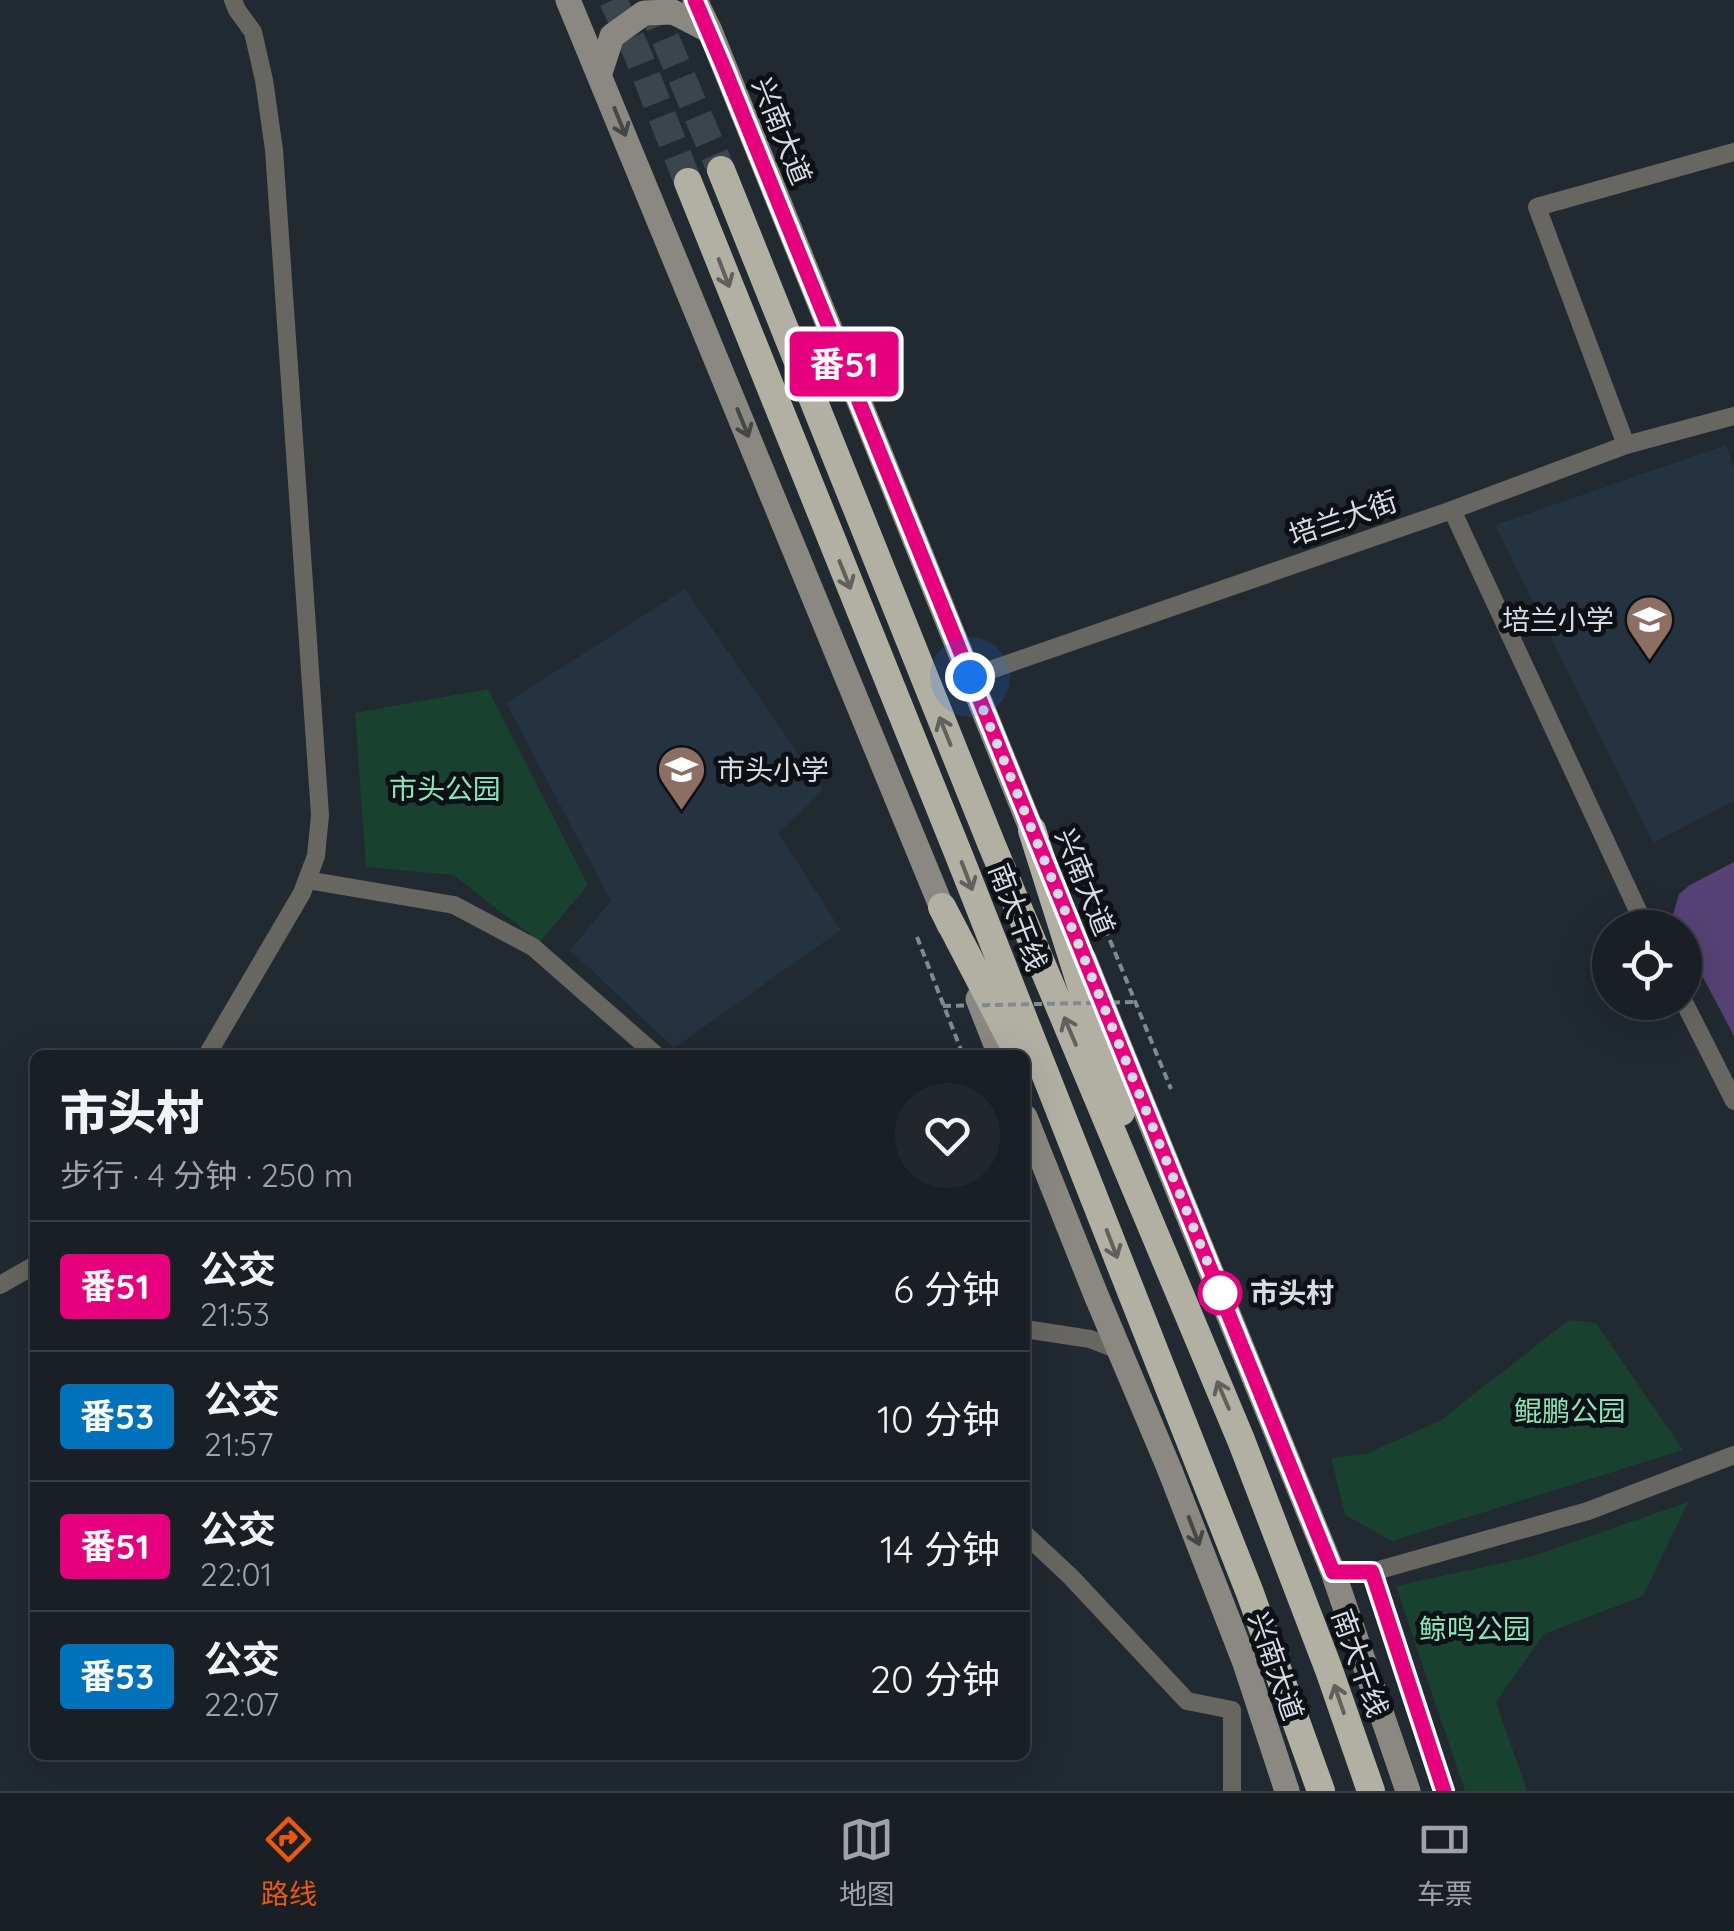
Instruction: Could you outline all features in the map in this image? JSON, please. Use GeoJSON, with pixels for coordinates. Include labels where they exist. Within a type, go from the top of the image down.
{"type":"FeatureCollection","features":[{"type":"Feature","properties":{"kind":"highway","name":"南大干线"},"geometry":{"type":"LineString","coordinates":[[720,170],[991,843],[1242,1440],[1371,1791]]}},
{"type":"Feature","properties":{"kind":"highway","name":"南大干线"},"geometry":{"type":"LineString","coordinates":[[688,182],[1250,1593],[1321,1791]]}},
{"type":"Feature","properties":{"kind":"highway"},"geometry":{"type":"LineString","coordinates":[[1032,830],[1172,1276]]}},
{"type":"Feature","properties":{"kind":"highway"},"geometry":{"type":"LineString","coordinates":[[942,907],[1016,1050]]}},
{"type":"Feature","properties":{"kind":"highway"},"geometry":{"type":"LineString","coordinates":[[1030,1077],[1095,1201]]}},
{"type":"Feature","properties":{"kind":"main road"},"geometry":{"type":"LineString","coordinates":[[568,0],[998,1050]]}},
{"type":"Feature","properties":{"kind":"main road","name":"兴南大道"},"geometry":{"type":"LineString","coordinates":[[695,0],[1333,1572],[1408,1791]]}},
{"type":"Feature","properties":{"kind":"main road"},"geometry":{"type":"LineString","coordinates":[[600,73],[612,36],[644,13],[673,12],[710,31]]}},
{"type":"Feature","properties":{"kind":"main road","name":"兴南大道"},"geometry":{"type":"LineString","coordinates":[[1030,1129],[1245,1663],[1287,1791]]}},
{"type":"Feature","properties":{"kind":"street"},"geometry":{"type":"LineString","coordinates":[[209,1050],[302,893],[316,856],[320,814],[274,150],[254,32],[233,0]]}},
{"type":"Feature","properties":{"kind":"street"},"geometry":{"type":"LineString","coordinates":[[1626,445],[1537,207],[1734,152]]}},
{"type":"Feature","properties":{"kind":"street","name":"培兰大街"},"geometry":{"type":"LineString","coordinates":[[970,677],[1452,510],[1626,445],[1734,416]]}},
{"type":"Feature","properties":{"kind":"street"},"geometry":{"type":"LineString","coordinates":[[1452,510],[1638,910]]}},
{"type":"Feature","properties":{"kind":"street"},"geometry":{"type":"LineString","coordinates":[[306,880],[454,905],[533,947],[650,1050]]}},
{"type":"Feature","properties":{"kind":"street"},"geometry":{"type":"LineString","coordinates":[[1693,1020],[1734,1101]]}},
{"type":"Feature","properties":{"kind":"street"},"geometry":{"type":"LineString","coordinates":[[0,1285],[30,1268]]}},
{"type":"Feature","properties":{"kind":"street"},"geometry":{"type":"LineString","coordinates":[[1030,1330],[1090,1339],[1119,1350]]}},
{"type":"Feature","properties":{"kind":"street"},"geometry":{"type":"LineString","coordinates":[[1333,1572],[1372,1572],[1588,1511],[1734,1455]]}},
{"type":"Feature","properties":{"kind":"street"},"geometry":{"type":"LineString","coordinates":[[1030,1539],[1071,1576],[1187,1701],[1232,1710],[1232,1791]]}},
{"type":"Feature","properties":{"kind":"street"},"geometry":{"type":"LineString","coordinates":[[1372,1572],[1444,1791]]}},
{"type":"Feature","properties":{"kind":"path"},"geometry":{"type":"LineString","coordinates":[[1100,916],[1170,1088]]}},
{"type":"Feature","properties":{"kind":"path"},"geometry":{"type":"LineString","coordinates":[[917,937],[961,1050]]}},
{"type":"Feature","properties":{"kind":"path"},"geometry":{"type":"LineString","coordinates":[[943,1006],[1135,1002]]}},
{"type":"Feature","properties":{"kind":"shaded area","name":"培兰小学"},"geometry":{"type":"Polygon","coordinates":[[[1726,445],[1734,468],[1734,801],[1653,843],[1495,525],[1726,445]]]}},
{"type":"Feature","properties":{"kind":"shaded area","name":"市头小学"},"geometry":{"type":"Polygon","coordinates":[[[685,589],[823,790],[778,833],[841,930],[674,1048],[570,950],[611,901],[506,703],[685,589]]]}},
{"type":"Feature","properties":{"kind":"green space","name":"市头公园"},"geometry":{"type":"Polygon","coordinates":[[[488,689],[588,885],[540,942],[453,875],[366,867],[355,713],[488,689]]]}},
{"type":"Feature","properties":{"kind":"green space","name":"鲲鹏公园"},"geometry":{"type":"Polygon","coordinates":[[[1569,1320],[1596,1323],[1683,1450],[1392,1541],[1345,1515],[1331,1458],[1366,1454],[1441,1420],[1569,1320]]]}},
{"type":"Feature","properties":{"kind":"green space","name":"鲸鸣公园"},"geometry":{"type":"Polygon","coordinates":[[[1688,1502],[1643,1596],[1544,1634],[1496,1702],[1527,1791],[1465,1791],[1396,1586],[1530,1557],[1688,1502]]]}},
{"type":"Feature","properties":{"kind":"building"},"geometry":{"type":"Polygon","coordinates":[[[1734,862],[1734,1036],[1702,975],[1702,910],[1674,910],[1679,894],[1734,862]]]}},
{"type":"Feature","properties":{"kind":"tunnel"},"geometry":{"type":"LineString","coordinates":[[613,0],[688,182]]}},
{"type":"Feature","properties":{"kind":"tunnel"},"geometry":{"type":"LineString","coordinates":[[649,0],[721,170]]}},
{"type":"Feature","properties":{"kind":"bus line","name":"番51"},"geometry":{"type":"LineString","coordinates":[[695,0],[1333,1572],[1372,1572],[1444,1791]]}},
{"type":"Feature","properties":{"kind":"place","name":"培兰小学"},"geometry":{"type":"Point","coordinates":[1649,662]}},
{"type":"Feature","properties":{"kind":"place","name":"市头小学"},"geometry":{"type":"Point","coordinates":[682,812]}},
{"type":"Feature","properties":{"kind":"place","name":"市头村"},"geometry":{"type":"Point","coordinates":[1220,1293]}},
{"type":"Feature","properties":{"kind":"route"},"geometry":{"type":"LineString","coordinates":[[970,677],[1220,1293]]}}]}
